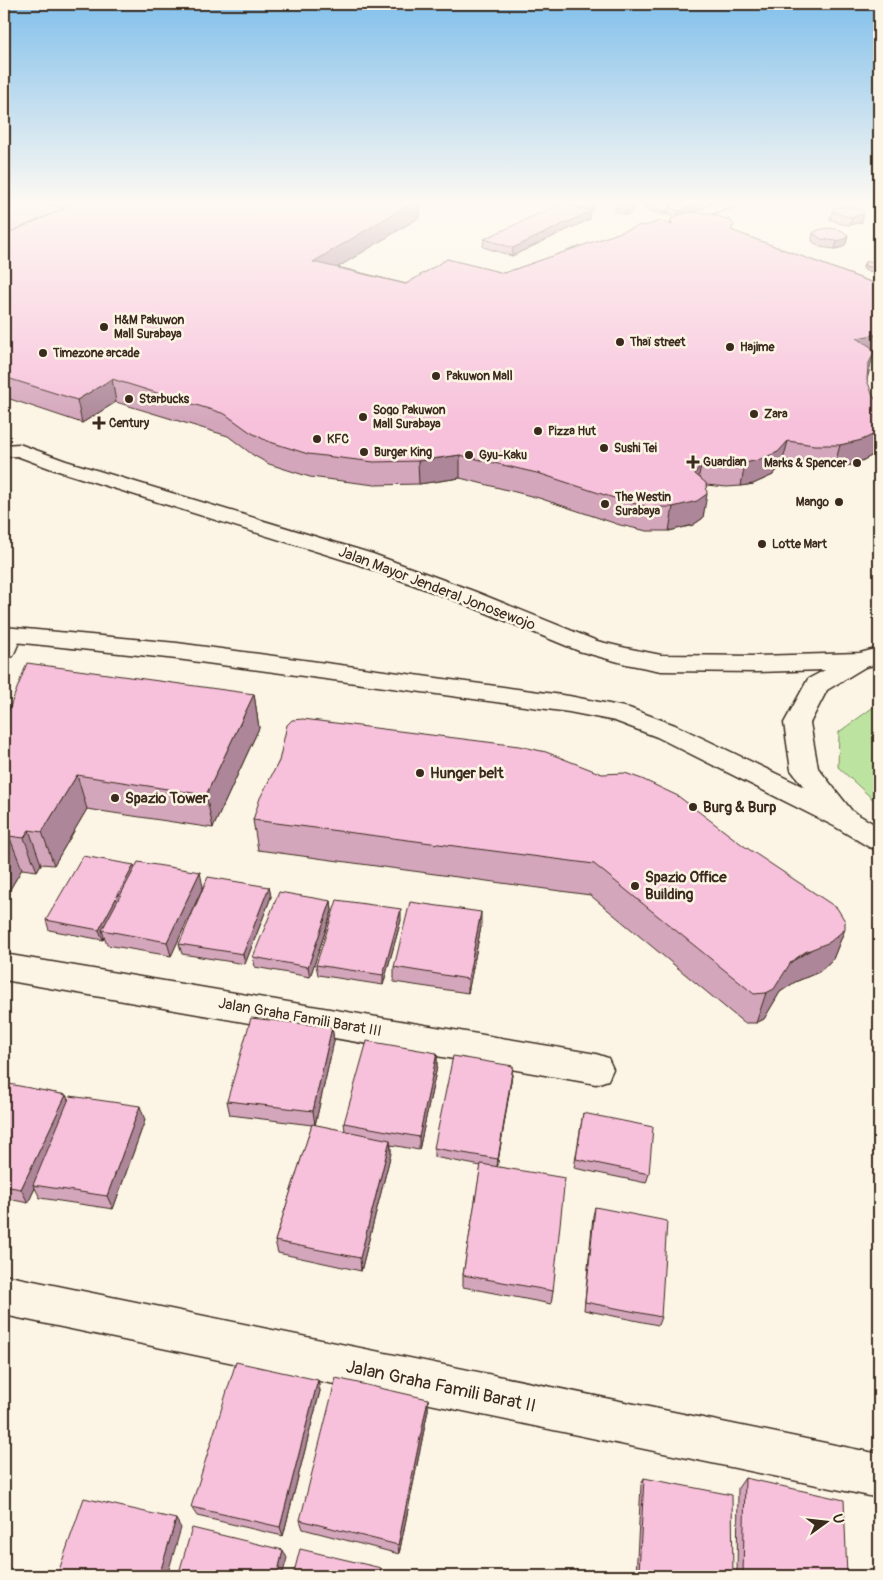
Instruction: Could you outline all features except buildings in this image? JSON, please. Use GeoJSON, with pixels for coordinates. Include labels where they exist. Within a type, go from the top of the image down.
{"type":"FeatureCollection","features":[{"type":"Feature","properties":{"kind":"main road","name":"Jalan Mayor Jenderal Jonosewojo"},"geometry":{"type":"LineString","coordinates":[[9,449],[365,559],[468,597],[588,646],[626,656],[661,663],[757,664],[870,658]]}},
{"type":"Feature","properties":{"kind":"main road"},"geometry":{"type":"LineString","coordinates":[[6,640],[177,652],[569,704],[620,714],[666,731],[844,819],[879,840]]}},
{"type":"Feature","properties":{"kind":"main road"},"geometry":{"type":"LineString","coordinates":[[844,819],[805,770],[796,723],[817,685],[870,658]]}},
{"type":"Feature","properties":{"kind":"main road","name":"Jalan Graha Famili Barat III"},"geometry":{"type":"LineString","coordinates":[[4,967],[549,1060],[596,1070]]}},
{"type":"Feature","properties":{"kind":"main road","name":"Jalan Graha Famili Barat II"},"geometry":{"type":"LineString","coordinates":[[4,1295],[879,1476]]}},
{"type":"Feature","properties":{"kind":"green space"},"geometry":{"type":"Polygon","coordinates":[[[879,703],[879,805],[838,767],[839,732],[879,703]]]}},
{"type":"Feature","properties":{"kind":"place","name":"H&M Pakuwon Mall Surabaya"},"geometry":{"type":"Point","coordinates":[104,327]}},
{"type":"Feature","properties":{"kind":"place","name":"Thaï street"},"geometry":{"type":"Point","coordinates":[620,342]}},
{"type":"Feature","properties":{"kind":"place","name":"Hajime"},"geometry":{"type":"Point","coordinates":[730,347]}},
{"type":"Feature","properties":{"kind":"place","name":"Timezone arcade"},"geometry":{"type":"Point","coordinates":[43,353]}},
{"type":"Feature","properties":{"kind":"place","name":"Pakuwon Mall"},"geometry":{"type":"Point","coordinates":[436,376]}},
{"type":"Feature","properties":{"kind":"place","name":"Starbucks"},"geometry":{"type":"Point","coordinates":[129,399]}},
{"type":"Feature","properties":{"kind":"place","name":"Zara"},"geometry":{"type":"Point","coordinates":[754,414]}},
{"type":"Feature","properties":{"kind":"place","name":"Sogo Pakuwon Mall Surabaya"},"geometry":{"type":"Point","coordinates":[363,417]}},
{"type":"Feature","properties":{"kind":"place","name":"Century"},"geometry":{"type":"Point","coordinates":[99,423]}},
{"type":"Feature","properties":{"kind":"place","name":"Pizza Hut"},"geometry":{"type":"Point","coordinates":[538,431]}},
{"type":"Feature","properties":{"kind":"place","name":"KFC"},"geometry":{"type":"Point","coordinates":[317,439]}},
{"type":"Feature","properties":{"kind":"place","name":"Sushi Tei"},"geometry":{"type":"Point","coordinates":[604,448]}},
{"type":"Feature","properties":{"kind":"place","name":"Burger King"},"geometry":{"type":"Point","coordinates":[364,452]}},
{"type":"Feature","properties":{"kind":"place","name":"Gyu-Kaku"},"geometry":{"type":"Point","coordinates":[469,455]}},
{"type":"Feature","properties":{"kind":"place","name":"Guardian"},"geometry":{"type":"Point","coordinates":[693,462]}},
{"type":"Feature","properties":{"kind":"place","name":"Marks & Spencer"},"geometry":{"type":"Point","coordinates":[857,463]}},
{"type":"Feature","properties":{"kind":"place","name":"Mango"},"geometry":{"type":"Point","coordinates":[839,502]}},
{"type":"Feature","properties":{"kind":"place","name":"The Westin Surabaya"},"geometry":{"type":"Point","coordinates":[605,504]}},
{"type":"Feature","properties":{"kind":"place","name":"Lotte Mart"},"geometry":{"type":"Point","coordinates":[762,544]}},
{"type":"Feature","properties":{"kind":"place","name":"Hunger belt"},"geometry":{"type":"Point","coordinates":[420,773]}},
{"type":"Feature","properties":{"kind":"place","name":"Spazio Tower"},"geometry":{"type":"Point","coordinates":[115,798]}},
{"type":"Feature","properties":{"kind":"place","name":"Burg & Burp"},"geometry":{"type":"Point","coordinates":[693,807]}},
{"type":"Feature","properties":{"kind":"place","name":"Spazio Office Building"},"geometry":{"type":"Point","coordinates":[635,886]}}]}
